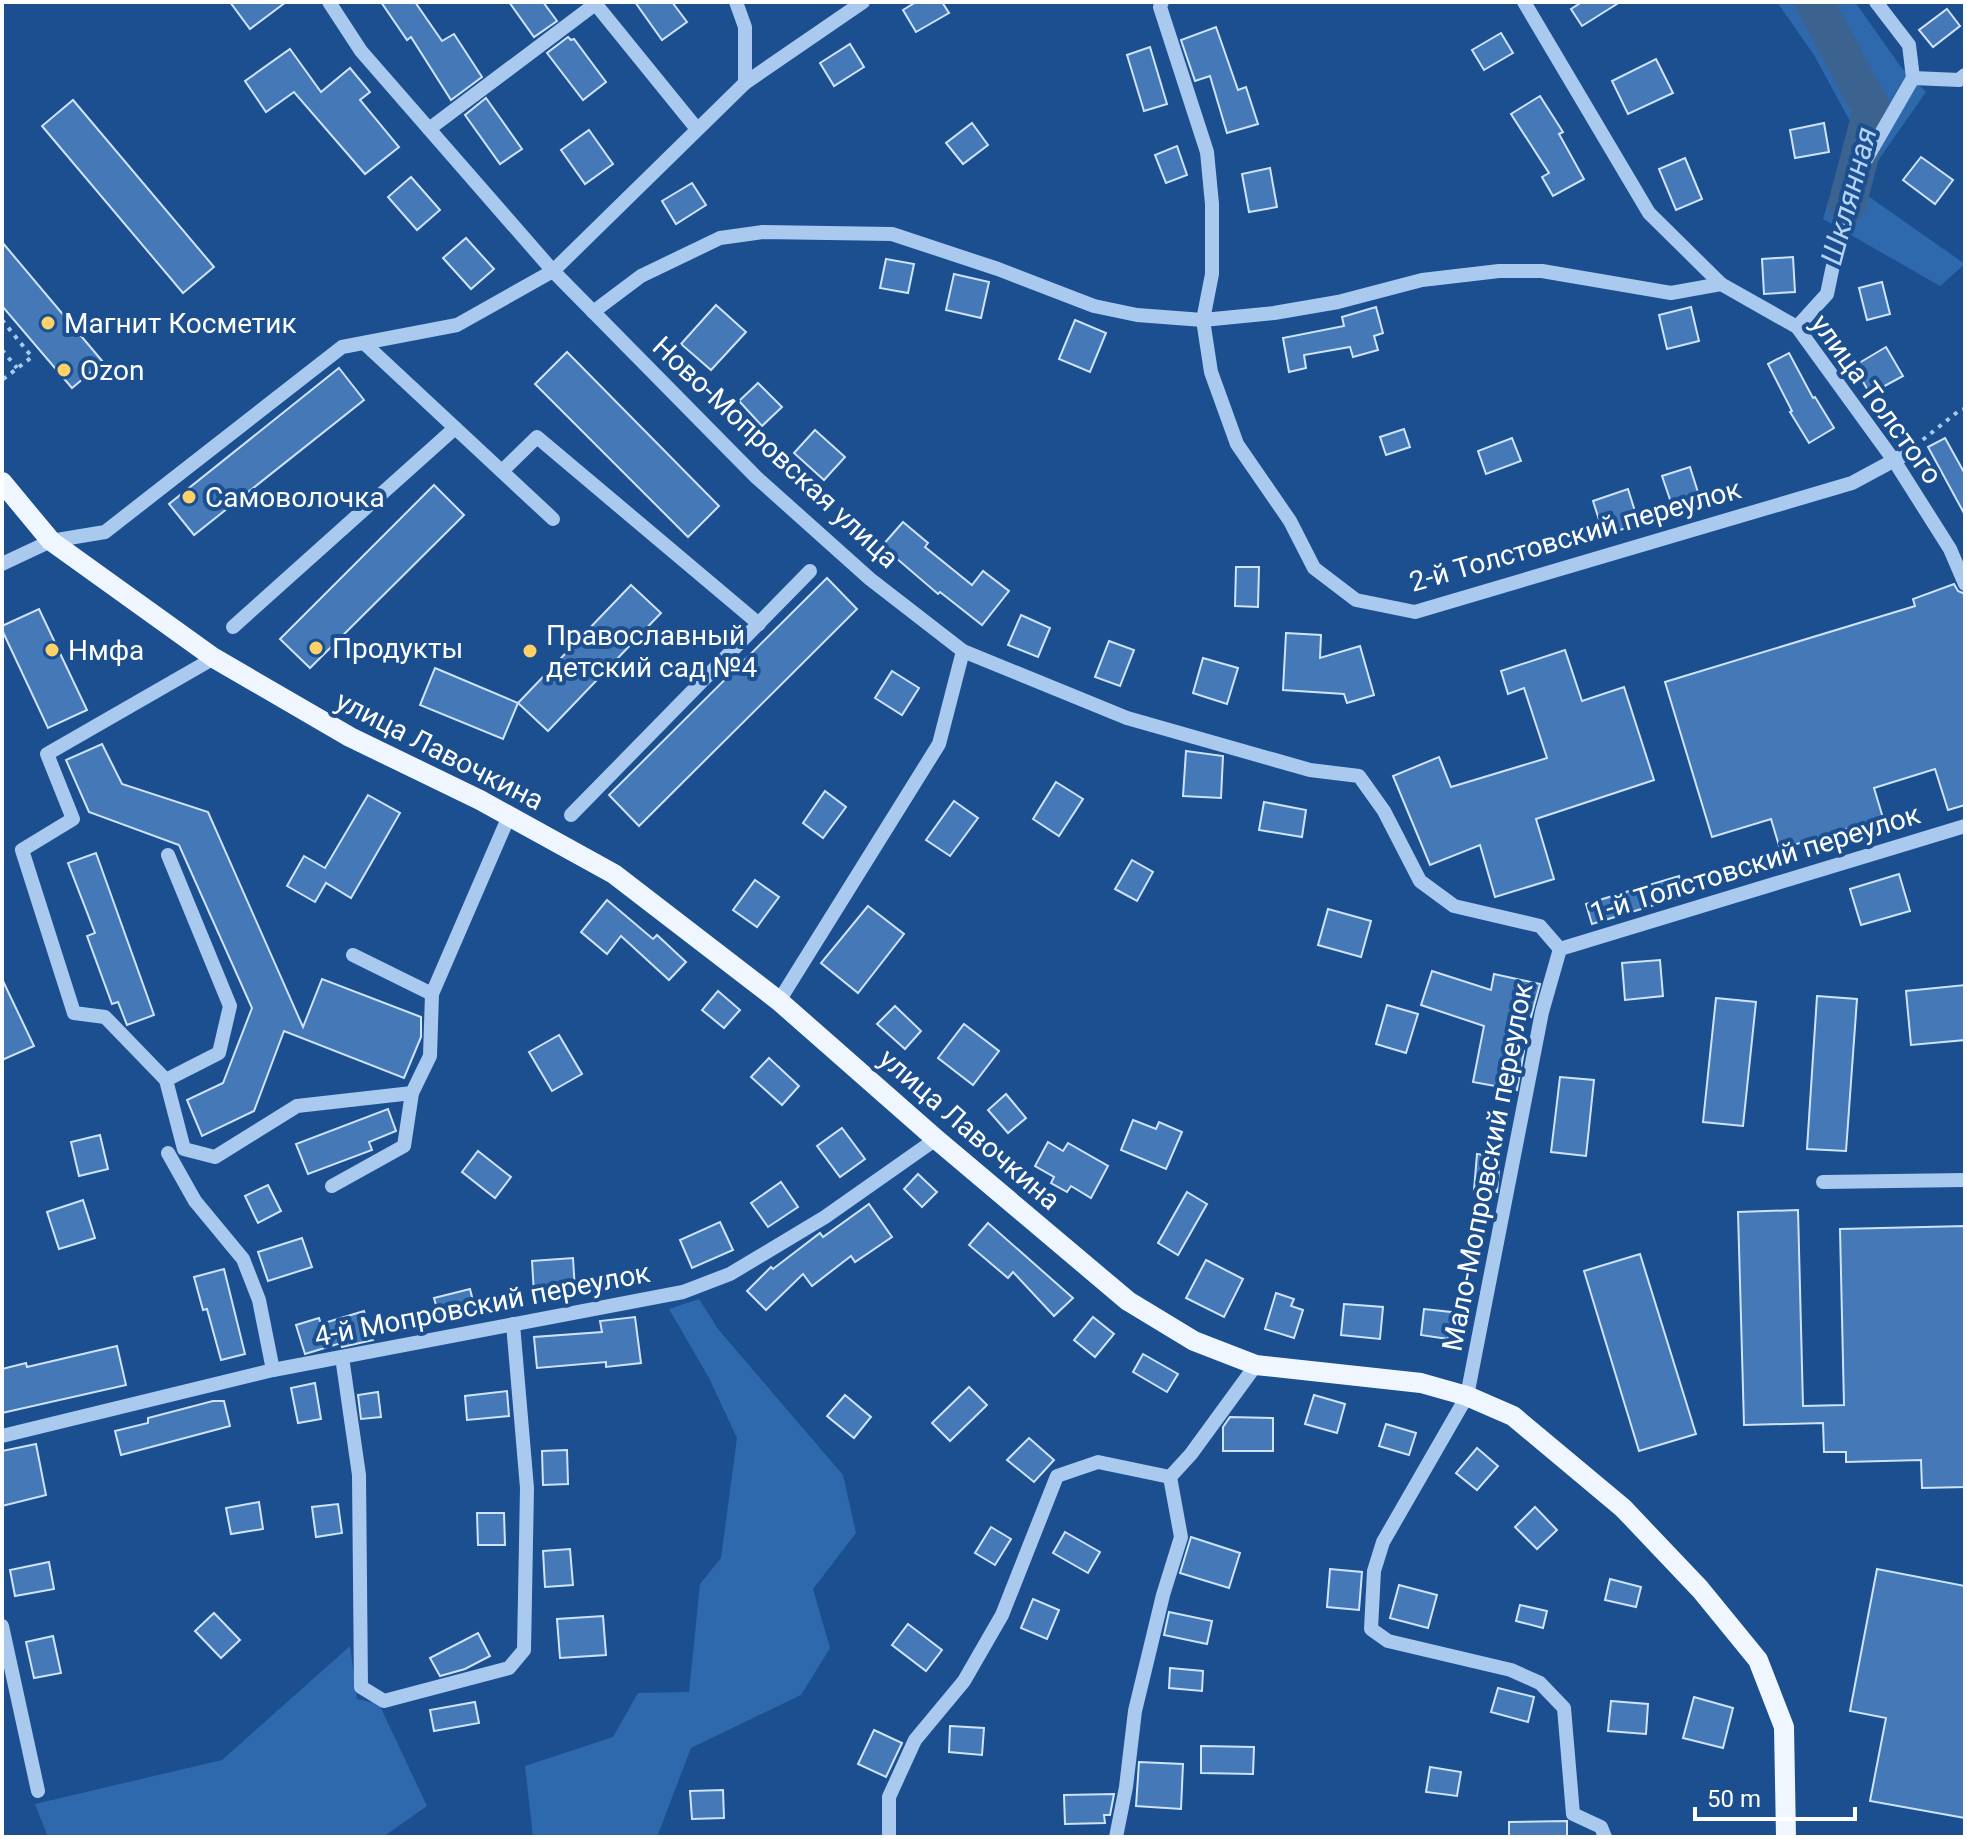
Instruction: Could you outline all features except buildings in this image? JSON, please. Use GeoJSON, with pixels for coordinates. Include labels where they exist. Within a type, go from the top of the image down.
{"type":"FeatureCollection","features":[{"type":"Feature","properties":{"kind":"main road","name":"улица Лавочкина"},"geometry":{"type":"LineString","coordinates":[[2,482],[51,541],[214,658],[350,737],[509,816],[614,874],[779,1001],[1128,1301],[1194,1341],[1256,1365],[1421,1383],[1467,1396],[1513,1416],[1623,1508],[1700,1589],[1758,1660],[1784,1727],[1786,1837]]}},
{"type":"Feature","properties":{"kind":"street"},"geometry":{"type":"LineString","coordinates":[[736,2],[745,27],[745,83]]}},
{"type":"Feature","properties":{"kind":"street"},"geometry":{"type":"LineString","coordinates":[[2,564],[51,541],[105,532],[342,347],[457,325],[553,271],[745,83],[863,2]]}},
{"type":"Feature","properties":{"kind":"street","name":"2-й Толстовский переулок"},"geometry":{"type":"LineString","coordinates":[[1162,2],[1160,7],[1207,152],[1212,204],[1212,274],[1203,320],[1211,372],[1237,444],[1290,521],[1314,568],[1356,600],[1415,612],[1852,483],[1900,459]]}},
{"type":"Feature","properties":{"kind":"street","name":"улица Толстого"},"geometry":{"type":"LineString","coordinates":[[1524,2],[1649,213],[1721,284],[1797,326],[1900,459],[1950,549],[1965,584]]}},
{"type":"Feature","properties":{"kind":"street"},"geometry":{"type":"LineString","coordinates":[[1797,326],[1827,294],[1849,189],[1913,78],[1909,45],[1876,2]]}},
{"type":"Feature","properties":{"kind":"street","name":"Ново-Мопровская улица"},"geometry":{"type":"LineString","coordinates":[[332,3],[361,51],[553,271],[756,477],[870,579],[963,651],[1127,718],[1310,770],[1359,776],[1384,811],[1420,881],[1454,906],[1540,926],[1560,949]]}},
{"type":"Feature","properties":{"kind":"street"},"geometry":{"type":"LineString","coordinates":[[429,129],[596,3],[697,129]]}},
{"type":"Feature","properties":{"kind":"street"},"geometry":{"type":"LineString","coordinates":[[1913,78],[1959,80],[1965,75]]}},
{"type":"Feature","properties":{"kind":"street"},"geometry":{"type":"LineString","coordinates":[[593,312],[641,276],[720,238],[763,232],[892,234],[998,269],[1094,306],[1137,315],[1203,320],[1274,313],[1338,302],[1422,280],[1499,271],[1542,271],[1671,293],[1721,284]]}},
{"type":"Feature","properties":{"kind":"street"},"geometry":{"type":"LineString","coordinates":[[364,343],[553,519]]}},
{"type":"Feature","properties":{"kind":"street"},"geometry":{"type":"LineString","coordinates":[[233,627],[455,428]]}},
{"type":"Feature","properties":{"kind":"street"},"geometry":{"type":"LineString","coordinates":[[502,471],[537,437],[759,624]]}},
{"type":"Feature","properties":{"kind":"street"},"geometry":{"type":"LineString","coordinates":[[571,815],[810,571]]}},
{"type":"Feature","properties":{"kind":"street"},"geometry":{"type":"LineString","coordinates":[[779,1001],[939,744],[963,651]]}},
{"type":"Feature","properties":{"kind":"street"},"geometry":{"type":"LineString","coordinates":[[214,658],[47,754],[73,819],[22,850],[74,1013],[105,1017],[166,1080],[184,1149],[215,1157],[297,1106],[412,1093]]}},
{"type":"Feature","properties":{"kind":"street"},"geometry":{"type":"LineString","coordinates":[[332,1186],[404,1146],[412,1093],[430,1056],[432,994],[509,816]]}},
{"type":"Feature","properties":{"kind":"street","name":"1-й Толстовский переулок"},"geometry":{"type":"LineString","coordinates":[[1560,949],[1965,826]]}},
{"type":"Feature","properties":{"kind":"street"},"geometry":{"type":"LineString","coordinates":[[166,1080],[219,1053],[230,1006],[168,855]]}},
{"type":"Feature","properties":{"kind":"street","name":"Мало-Мопровский переулок"},"geometry":{"type":"LineString","coordinates":[[1560,949],[1542,1012],[1467,1396],[1383,1542],[1374,1571],[1371,1629],[1388,1641],[1511,1670],[1540,1683],[1564,1708],[1573,1814],[1601,1827],[1605,1837]]}},
{"type":"Feature","properties":{"kind":"street"},"geometry":{"type":"LineString","coordinates":[[353,955],[432,994]]}},
{"type":"Feature","properties":{"kind":"street","name":"4-й Мопровский переулок"},"geometry":{"type":"LineString","coordinates":[[2,1436],[273,1370],[683,1292],[730,1274],[825,1217],[936,1139]]}},
{"type":"Feature","properties":{"kind":"street"},"geometry":{"type":"LineString","coordinates":[[168,1153],[195,1201],[243,1259],[259,1300],[273,1370]]}},
{"type":"Feature","properties":{"kind":"street"},"geometry":{"type":"LineString","coordinates":[[1823,1182],[1965,1180]]}},
{"type":"Feature","properties":{"kind":"street"},"geometry":{"type":"LineString","coordinates":[[342,1357],[359,1475],[361,1687],[384,1701],[509,1668],[524,1650],[527,1488],[513,1324]]}},
{"type":"Feature","properties":{"kind":"street"},"geometry":{"type":"LineString","coordinates":[[1170,1477],[1191,1454],[1256,1365]]}},
{"type":"Feature","properties":{"kind":"street"},"geometry":{"type":"LineString","coordinates":[[889,1837],[889,1797],[915,1740],[964,1681],[1002,1615],[1057,1476],[1098,1462],[1170,1477]]}},
{"type":"Feature","properties":{"kind":"street"},"geometry":{"type":"LineString","coordinates":[[1116,1837],[1126,1787],[1135,1711],[1163,1595],[1181,1537],[1170,1477]]}},
{"type":"Feature","properties":{"kind":"street"},"geometry":{"type":"LineString","coordinates":[[2,1626],[38,1791]]}},
{"type":"Feature","properties":{"kind":"path"},"geometry":{"type":"LineString","coordinates":[[2,320],[32,357],[2,380]]}},
{"type":"Feature","properties":{"kind":"path"},"geometry":{"type":"LineString","coordinates":[[2,350],[17,368]]}},
{"type":"Feature","properties":{"kind":"path"},"geometry":{"type":"LineString","coordinates":[[1900,459],[1965,409]]}},
{"type":"Feature","properties":{"kind":"shaded area"},"geometry":{"type":"Polygon","coordinates":[[[1777,2],[1855,2],[1901,67],[1926,92],[1858,189],[1965,264],[1940,286],[1823,219],[1851,123],[1814,55],[1777,2]]]}},
{"type":"Feature","properties":{"kind":"shaded area"},"geometry":{"type":"Polygon","coordinates":[[[699,1299],[718,1329],[843,1475],[856,1533],[813,1589],[830,1648],[801,1695],[691,1748],[657,1837],[533,1837],[525,1766],[613,1737],[638,1693],[689,1692],[700,1584],[721,1558],[737,1438],[709,1378],[669,1309],[699,1299]]]}},
{"type":"Feature","properties":{"kind":"shaded area"},"geometry":{"type":"Polygon","coordinates":[[[350,1646],[357,1699],[379,1704],[427,1806],[383,1837],[48,1837],[35,1804],[222,1760],[350,1646]]]}},
{"type":"Feature","properties":{"kind":"waterway","name":"Шклянная"},"geometry":{"type":"LineString","coordinates":[[1814,2],[1872,110],[1847,205]]}},
{"type":"Feature","properties":{"kind":"place","name":"Магнит Косметик"},"geometry":{"type":"Point","coordinates":[48,323]}},
{"type":"Feature","properties":{"kind":"place","name":"Ozon"},"geometry":{"type":"Point","coordinates":[64,370]}},
{"type":"Feature","properties":{"kind":"place","name":"Самоволочка"},"geometry":{"type":"Point","coordinates":[189,497]}},
{"type":"Feature","properties":{"kind":"place","name":"Продукты"},"geometry":{"type":"Point","coordinates":[316,648]}},
{"type":"Feature","properties":{"kind":"place","name":"Нмфа"},"geometry":{"type":"Point","coordinates":[52,650]}},
{"type":"Feature","properties":{"kind":"place","name":"Православный детский сад №4"},"geometry":{"type":"Point","coordinates":[530,651]}}]}
